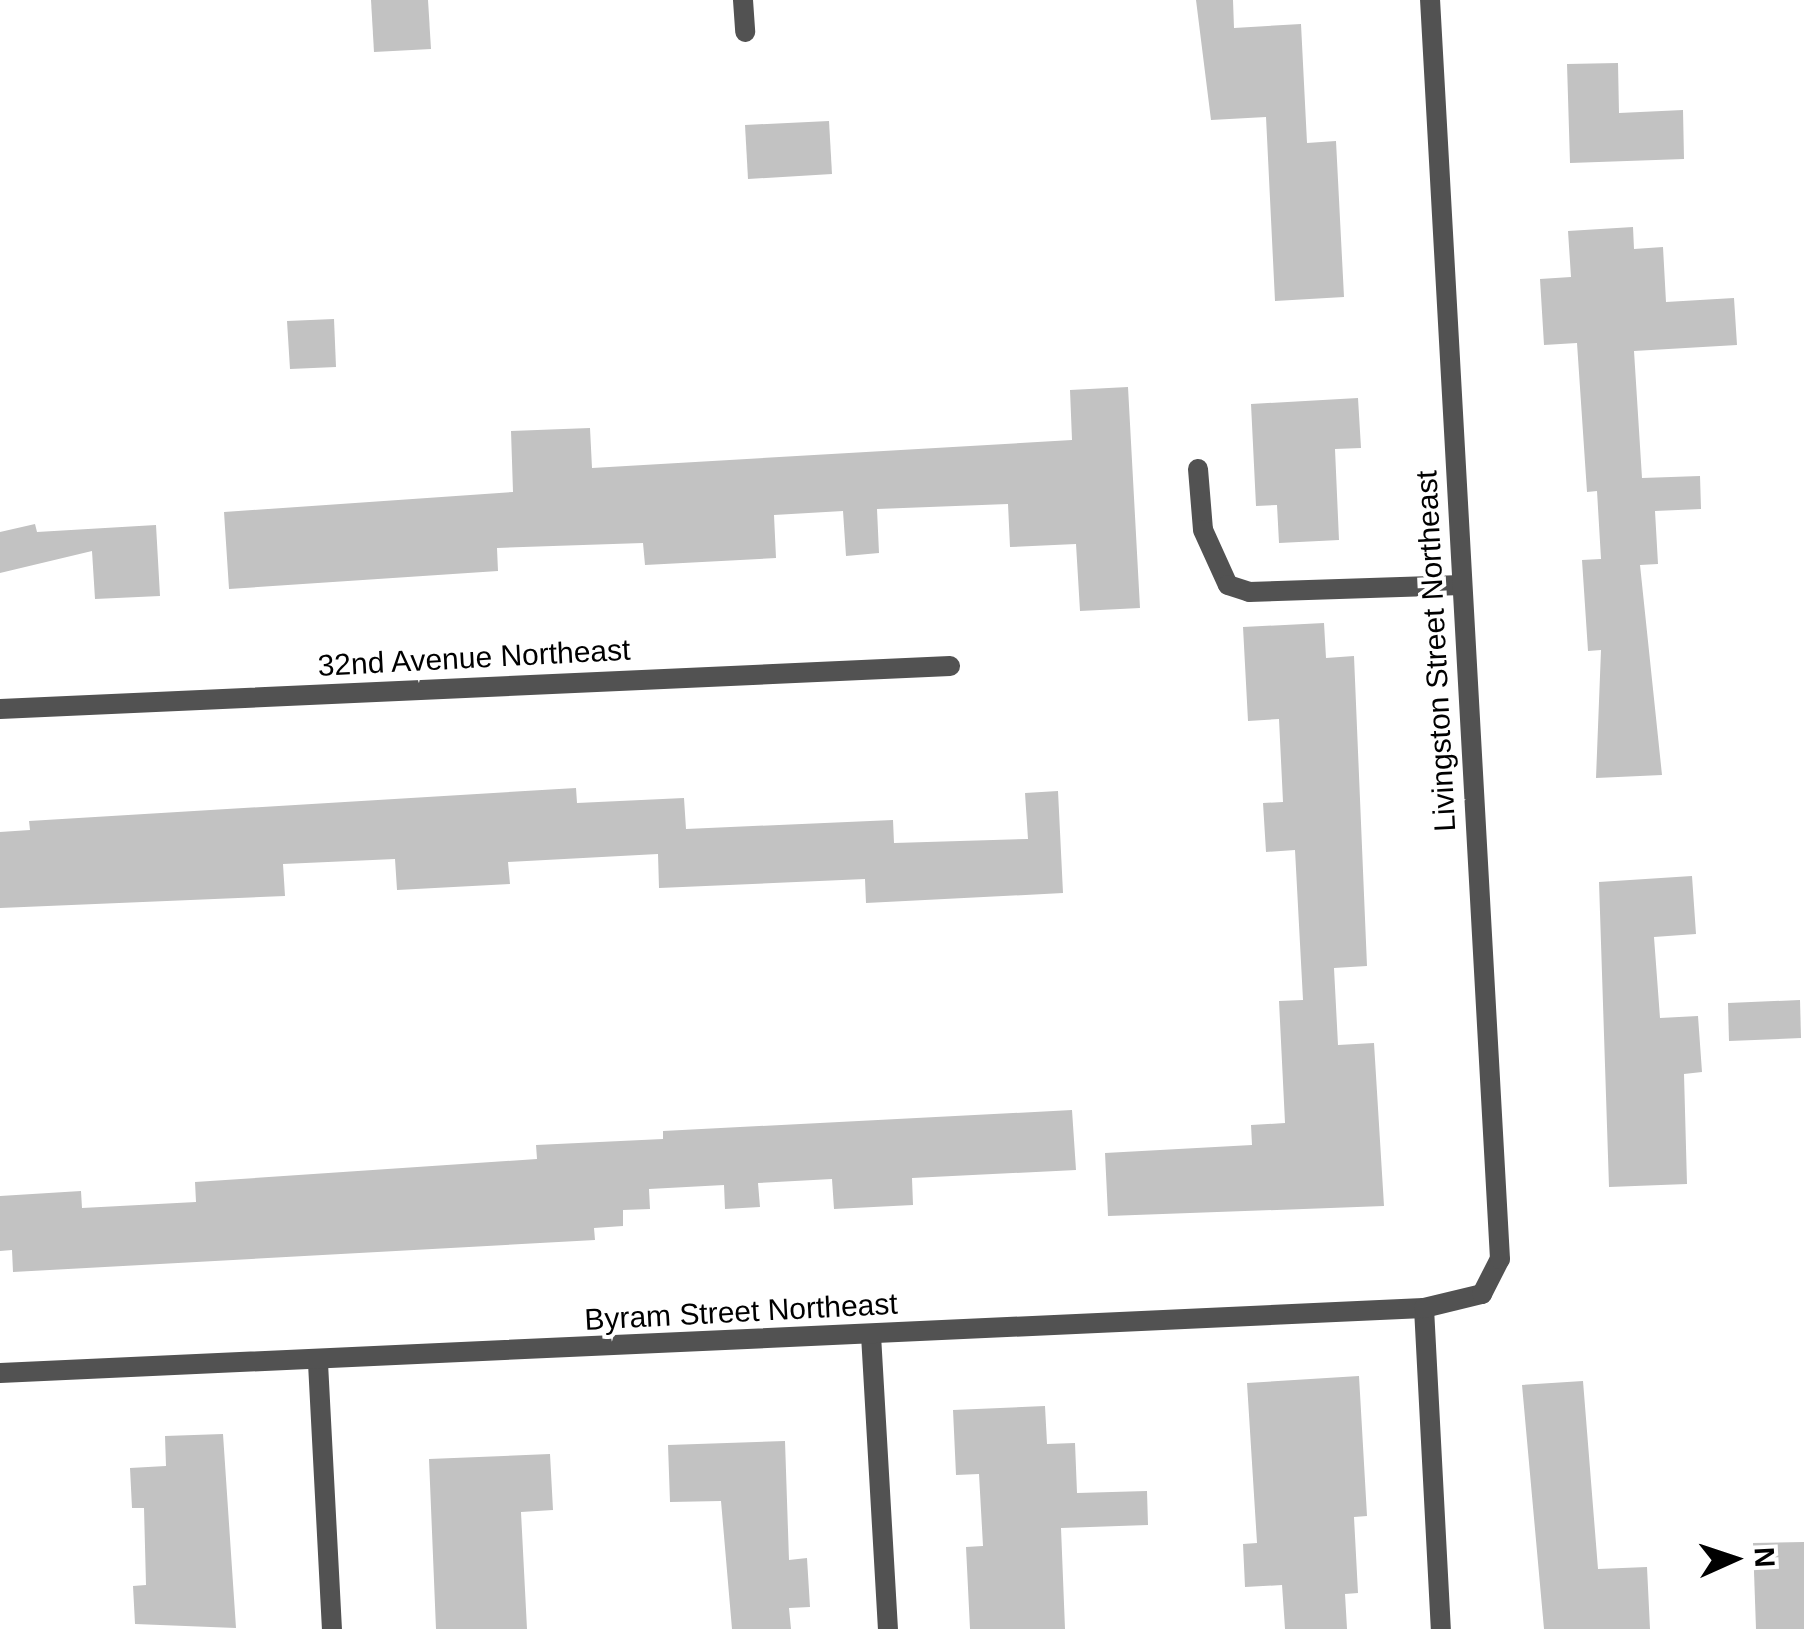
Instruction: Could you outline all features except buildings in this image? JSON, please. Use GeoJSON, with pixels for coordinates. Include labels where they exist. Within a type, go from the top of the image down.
{"type":"FeatureCollection","features":[{"type":"Feature","properties":{"kind":"street"},"geometry":{"type":"LineString","coordinates":[[743,0],[745,32]]}},
{"type":"Feature","properties":{"kind":"street","name":"Livingston Street Northeast"},"geometry":{"type":"LineString","coordinates":[[1430,0],[1500,1259],[1482,1294]]}},
{"type":"Feature","properties":{"kind":"street"},"geometry":{"type":"LineString","coordinates":[[1198,468],[1203,530],[1228,584],[1249,592],[1462,585]]}},
{"type":"Feature","properties":{"kind":"street","name":"32nd Avenue Northeast"},"geometry":{"type":"LineString","coordinates":[[0,709],[950,666]]}},
{"type":"Feature","properties":{"kind":"street","name":"Byram Street Northeast"},"geometry":{"type":"LineString","coordinates":[[0,1372],[318,1363],[1424,1308],[1482,1294]]}},
{"type":"Feature","properties":{"kind":"street"},"geometry":{"type":"LineString","coordinates":[[1424,1308],[1440,1629]]}},
{"type":"Feature","properties":{"kind":"street"},"geometry":{"type":"LineString","coordinates":[[871,1335],[888,1629]]}},
{"type":"Feature","properties":{"kind":"street"},"geometry":{"type":"LineString","coordinates":[[318,1363],[332,1629]]}}]}
